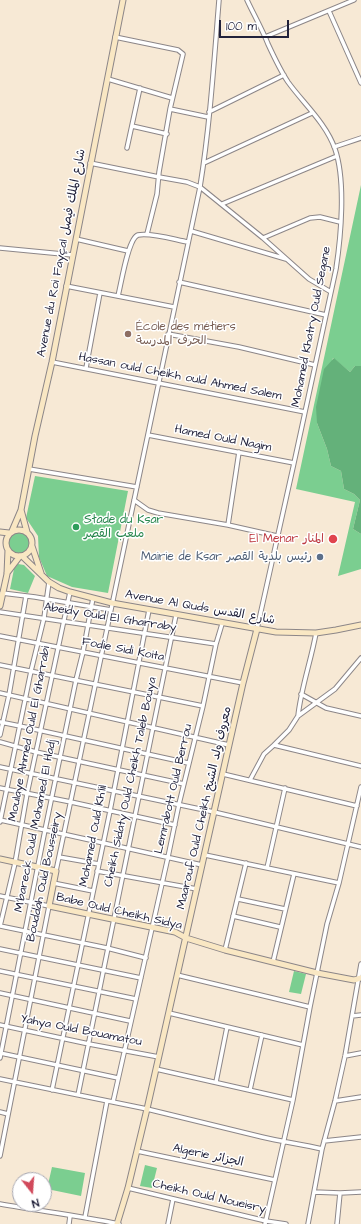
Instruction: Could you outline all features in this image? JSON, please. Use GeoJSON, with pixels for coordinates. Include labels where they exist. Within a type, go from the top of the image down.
{"type":"FeatureCollection","features":[{"type":"Feature","properties":{"kind":"street","name":"Avenue du Roi Fayçal شارع الملك فيصل"},"geometry":{"type":"LineString","coordinates":[[11,532],[21,510],[52,362],[90,163],[108,79],[122,0]]}},
{"type":"Feature","properties":{"kind":"street","name":"Bouddah Ould Bousseiry"},"geometry":{"type":"LineString","coordinates":[[0,1156],[1,1144],[20,1058],[53,883],[200,187],[204,163],[219,0]]}},
{"type":"Feature","properties":{"kind":"street","name":"Mohamed Khatry Ould Segane"},"geometry":{"type":"LineString","coordinates":[[247,0],[284,75],[322,125],[334,147],[340,174],[339,250],[257,629]]}},
{"type":"Feature","properties":{"kind":"street"},"geometry":{"type":"LineString","coordinates":[[265,37],[354,0]]}},
{"type":"Feature","properties":{"kind":"street"},"geometry":{"type":"LineString","coordinates":[[329,11],[361,83]]}},
{"type":"Feature","properties":{"kind":"street"},"geometry":{"type":"LineString","coordinates":[[115,37],[182,51],[182,58],[170,109],[157,194],[147,234]]}},
{"type":"Feature","properties":{"kind":"street"},"geometry":{"type":"LineString","coordinates":[[209,112],[284,75]]}},
{"type":"Feature","properties":{"kind":"street"},"geometry":{"type":"LineString","coordinates":[[108,79],[172,98]]}},
{"type":"Feature","properties":{"kind":"street"},"geometry":{"type":"LineString","coordinates":[[127,148],[140,88]]}},
{"type":"Feature","properties":{"kind":"street"},"geometry":{"type":"LineString","coordinates":[[170,109],[208,117]]}},
{"type":"Feature","properties":{"kind":"street"},"geometry":{"type":"LineString","coordinates":[[204,163],[312,113]]}},
{"type":"Feature","properties":{"kind":"street"},"geometry":{"type":"LineString","coordinates":[[132,126],[166,134]]}},
{"type":"Feature","properties":{"kind":"street"},"geometry":{"type":"LineString","coordinates":[[334,147],[361,138]]}},
{"type":"Feature","properties":{"kind":"street"},"geometry":{"type":"LineString","coordinates":[[222,204],[337,156]]}},
{"type":"Feature","properties":{"kind":"street"},"geometry":{"type":"LineString","coordinates":[[90,163],[187,182],[200,187],[264,238],[309,279],[331,292]]}},
{"type":"Feature","properties":{"kind":"street"},"geometry":{"type":"LineString","coordinates":[[264,238],[310,218],[320,217],[340,222]]}},
{"type":"Feature","properties":{"kind":"street"},"geometry":{"type":"LineString","coordinates":[[191,231],[287,259]]}},
{"type":"Feature","properties":{"kind":"street"},"geometry":{"type":"LineString","coordinates":[[118,296],[128,251],[133,238],[147,234],[188,242]]}},
{"type":"Feature","properties":{"kind":"street"},"geometry":{"type":"LineString","coordinates":[[76,239],[128,251]]}},
{"type":"Feature","properties":{"kind":"street"},"geometry":{"type":"LineString","coordinates":[[0,248],[73,256]]}},
{"type":"Feature","properties":{"kind":"street"},"geometry":{"type":"LineString","coordinates":[[179,282],[326,315]]}},
{"type":"Feature","properties":{"kind":"street"},"geometry":{"type":"LineString","coordinates":[[66,286],[174,307]]}},
{"type":"Feature","properties":{"kind":"street"},"geometry":{"type":"LineString","coordinates":[[86,368],[100,293]]}},
{"type":"Feature","properties":{"kind":"street"},"geometry":{"type":"LineString","coordinates":[[168,334],[239,347],[315,365]]}},
{"type":"Feature","properties":{"kind":"street","name":"Hassan ould Cheikh ould Ahmed Salem"},"geometry":{"type":"LineString","coordinates":[[52,362],[305,412]]}},
{"type":"Feature","properties":{"kind":"street","name":"Hamed Ould Nagim"},"geometry":{"type":"LineString","coordinates":[[148,435],[294,463]]}},
{"type":"Feature","properties":{"kind":"street"},"geometry":{"type":"LineString","coordinates":[[228,525],[239,452]]}},
{"type":"Feature","properties":{"kind":"street"},"geometry":{"type":"LineString","coordinates":[[29,469],[137,487]]}},
{"type":"Feature","properties":{"kind":"street"},"geometry":{"type":"LineString","coordinates":[[134,500],[152,511],[277,536]]}},
{"type":"Feature","properties":{"kind":"street"},"geometry":{"type":"LineString","coordinates":[[7,574],[21,556],[28,552],[32,546],[21,510]]}},
{"type":"Feature","properties":{"kind":"street"},"geometry":{"type":"LineString","coordinates":[[0,532],[20,530],[28,533]]}},
{"type":"Feature","properties":{"kind":"street"},"geometry":{"type":"LineString","coordinates":[[0,606],[7,574],[6,540],[11,532]]}},
{"type":"Feature","properties":{"kind":"street"},"geometry":{"type":"LineString","coordinates":[[0,541],[13,555],[21,556]]}},
{"type":"Feature","properties":{"kind":"street","name":"Avenue Al Quds شارع القدس"},"geometry":{"type":"LineString","coordinates":[[32,546],[34,558],[41,574]]}},
{"type":"Feature","properties":{"kind":"street","name":"Avenue Al Quds شارع القدس"},"geometry":{"type":"LineString","coordinates":[[21,556],[49,582],[70,592],[112,603],[222,624],[286,633],[316,633],[361,625]]}},
{"type":"Feature","properties":{"kind":"street"},"geometry":{"type":"LineString","coordinates":[[49,582],[44,618],[31,671],[0,821],[22,824],[202,865]]}},
{"type":"Feature","properties":{"kind":"street","name":"Moulaye Ahmed Ould El Gharrabi"},"geometry":{"type":"LineString","coordinates":[[0,926],[15,862],[27,794],[70,592]]}},
{"type":"Feature","properties":{"kind":"street"},"geometry":{"type":"LineString","coordinates":[[2,593],[110,610]]}},
{"type":"Feature","properties":{"kind":"street"},"geometry":{"type":"LineString","coordinates":[[0,735],[1,723],[9,695],[26,596]]}},
{"type":"Feature","properties":{"kind":"street","name":"M'bareck Ould Mohamed El Hadj"},"geometry":{"type":"LineString","coordinates":[[0,1055],[22,954],[25,932],[60,756],[89,625],[93,598]]}},
{"type":"Feature","properties":{"kind":"street","name":"Mohamed Ould Kh'lil"},"geometry":{"type":"LineString","coordinates":[[52,1090],[110,811],[148,610]]}},
{"type":"Feature","properties":{"kind":"street","name":"Abeidy Ould El Gharraby"},"geometry":{"type":"LineString","coordinates":[[0,612],[216,644]]}},
{"type":"Feature","properties":{"kind":"street","name":"Cheikh Sidaty Ould Cheikh Taleb Bouya"},"geometry":{"type":"LineString","coordinates":[[78,1095],[176,615]]}},
{"type":"Feature","properties":{"kind":"street","name":"Lemrabott Ould Berrou"},"geometry":{"type":"LineString","coordinates":[[113,1102],[188,763],[204,706],[216,644],[222,624]]}},
{"type":"Feature","properties":{"kind":"street","name":"Maarouf Ould Cheikh معروف ولد الشيخ"},"geometry":{"type":"LineString","coordinates":[[118,1224],[147,1109],[243,683],[257,629]]}},
{"type":"Feature","properties":{"kind":"street"},"geometry":{"type":"LineString","coordinates":[[298,716],[301,694],[309,667],[316,633]]}},
{"type":"Feature","properties":{"kind":"street","name":"Fodie Sidi Koita"},"geometry":{"type":"LineString","coordinates":[[0,636],[243,683]]}},
{"type":"Feature","properties":{"kind":"street"},"geometry":{"type":"LineString","coordinates":[[250,780],[264,754],[289,730],[298,716],[335,689],[361,658]]}},
{"type":"Feature","properties":{"kind":"street"},"geometry":{"type":"LineString","coordinates":[[0,665],[132,693],[204,706]]}},
{"type":"Feature","properties":{"kind":"street"},"geometry":{"type":"LineString","coordinates":[[0,693],[229,745]]}},
{"type":"Feature","properties":{"kind":"street"},"geometry":{"type":"LineString","coordinates":[[301,694],[326,708],[361,716]]}},
{"type":"Feature","properties":{"kind":"street"},"geometry":{"type":"LineString","coordinates":[[1,723],[188,763]]}},
{"type":"Feature","properties":{"kind":"street"},"geometry":{"type":"LineString","coordinates":[[0,742],[36,752],[118,768],[184,784]]}},
{"type":"Feature","properties":{"kind":"street"},"geometry":{"type":"LineString","coordinates":[[274,744],[361,766]]}},
{"type":"Feature","properties":{"kind":"street"},"geometry":{"type":"LineString","coordinates":[[0,767],[179,804],[361,847]]}},
{"type":"Feature","properties":{"kind":"street"},"geometry":{"type":"LineString","coordinates":[[223,774],[357,806]]}},
{"type":"Feature","properties":{"kind":"street"},"geometry":{"type":"LineString","coordinates":[[265,1222],[284,1142],[327,924],[361,787]]}},
{"type":"Feature","properties":{"kind":"street"},"geometry":{"type":"LineString","coordinates":[[0,788],[175,825]]}},
{"type":"Feature","properties":{"kind":"street"},"geometry":{"type":"LineString","coordinates":[[267,868],[285,788]]}},
{"type":"Feature","properties":{"kind":"street"},"geometry":{"type":"LineString","coordinates":[[204,855],[338,883]]}},
{"type":"Feature","properties":{"kind":"street"},"geometry":{"type":"LineString","coordinates":[[59,857],[98,864]]}},
{"type":"Feature","properties":{"kind":"street"},"geometry":{"type":"LineString","coordinates":[[0,859],[56,871]]}},
{"type":"Feature","properties":{"kind":"street"},"geometry":{"type":"LineString","coordinates":[[225,950],[246,863]]}},
{"type":"Feature","properties":{"kind":"street"},"geometry":{"type":"LineString","coordinates":[[98,871],[197,889]]}},
{"type":"Feature","properties":{"kind":"street"},"geometry":{"type":"LineString","coordinates":[[273,962],[294,874]]}},
{"type":"Feature","properties":{"kind":"street"},"geometry":{"type":"LineString","coordinates":[[53,883],[93,891]]}},
{"type":"Feature","properties":{"kind":"street","name":"Babe Ould Cheikh Sidya"},"geometry":{"type":"LineString","coordinates":[[0,896],[175,932],[186,938],[225,950],[317,973],[354,980],[360,979]]}},
{"type":"Feature","properties":{"kind":"street"},"geometry":{"type":"LineString","coordinates":[[238,899],[285,909]]}},
{"type":"Feature","properties":{"kind":"street"},"geometry":{"type":"LineString","coordinates":[[233,916],[280,928]]}},
{"type":"Feature","properties":{"kind":"street"},"geometry":{"type":"LineString","coordinates":[[0,926],[107,948],[146,958]]}},
{"type":"Feature","properties":{"kind":"street"},"geometry":{"type":"LineString","coordinates":[[0,949],[141,978]]}},
{"type":"Feature","properties":{"kind":"street"},"geometry":{"type":"LineString","coordinates":[[308,1224],[322,1149],[345,1056],[360,979],[361,964]]}},
{"type":"Feature","properties":{"kind":"street"},"geometry":{"type":"LineString","coordinates":[[0,971],[136,999]]}},
{"type":"Feature","properties":{"kind":"street"},"geometry":{"type":"LineString","coordinates":[[177,975],[310,1007]]}},
{"type":"Feature","properties":{"kind":"street"},"geometry":{"type":"LineString","coordinates":[[0,993],[130,1021]]}},
{"type":"Feature","properties":{"kind":"street"},"geometry":{"type":"LineString","coordinates":[[169,1013],[303,1045]]}},
{"type":"Feature","properties":{"kind":"street"},"geometry":{"type":"LineString","coordinates":[[352,1016],[361,1015]]}},
{"type":"Feature","properties":{"kind":"street","name":"Yahya Ould Bouamatou"},"geometry":{"type":"LineString","coordinates":[[0,1025],[159,1057]]}},
{"type":"Feature","properties":{"kind":"street"},"geometry":{"type":"LineString","coordinates":[[216,1082],[227,1027]]}},
{"type":"Feature","properties":{"kind":"street"},"geometry":{"type":"LineString","coordinates":[[250,1090],[262,1035]]}},
{"type":"Feature","properties":{"kind":"street"},"geometry":{"type":"LineString","coordinates":[[345,1056],[361,1053]]}},
{"type":"Feature","properties":{"kind":"street"},"geometry":{"type":"LineString","coordinates":[[0,1055],[118,1078]]}},
{"type":"Feature","properties":{"kind":"street"},"geometry":{"type":"LineString","coordinates":[[156,1069],[292,1100]]}},
{"type":"Feature","properties":{"kind":"street"},"geometry":{"type":"LineString","coordinates":[[0,1079],[147,1109],[284,1142],[298,1143],[322,1149]]}},
{"type":"Feature","properties":{"kind":"street"},"geometry":{"type":"LineString","coordinates":[[335,1101],[361,1097]]}},
{"type":"Feature","properties":{"kind":"street"},"geometry":{"type":"LineString","coordinates":[[85,1217],[106,1101]]}},
{"type":"Feature","properties":{"kind":"street"},"geometry":{"type":"LineString","coordinates":[[0,1112],[8,1114]]}},
{"type":"Feature","properties":{"kind":"street"},"geometry":{"type":"LineString","coordinates":[[324,1141],[361,1137]]}},
{"type":"Feature","properties":{"kind":"street","name":"Algerie الجزائر"},"geometry":{"type":"LineString","coordinates":[[137,1151],[275,1180]]}},
{"type":"Feature","properties":{"kind":"street","name":"Cheikh Ould Noueisry"},"geometry":{"type":"LineString","coordinates":[[128,1188],[265,1222],[286,1224]]}},
{"type":"Feature","properties":{"kind":"street"},"geometry":{"type":"LineString","coordinates":[[314,1192],[361,1192]]}},
{"type":"Feature","properties":{"kind":"street"},"geometry":{"type":"LineString","coordinates":[[337,1224],[340,1193]]}},
{"type":"Feature","properties":{"kind":"street"},"geometry":{"type":"LineString","coordinates":[[168,1224],[173,1199]]}},
{"type":"Feature","properties":{"kind":"street"},"geometry":{"type":"LineString","coordinates":[[0,1204],[70,1216],[85,1217],[118,1224]]}},
{"type":"Feature","properties":{"kind":"street"},"geometry":{"type":"LineString","coordinates":[[69,1224],[70,1216]]}},
{"type":"Feature","properties":{"kind":"green space"},"geometry":{"type":"Polygon","coordinates":[[[361,185],[361,366],[355,366],[350,372],[333,358],[317,423],[327,449],[331,466],[341,471],[344,489],[354,494],[360,500],[353,529],[361,534],[361,569],[338,576],[355,502],[296,489],[361,185]]]}},
{"type":"Feature","properties":{"kind":"green space"},"geometry":{"type":"Polygon","coordinates":[[[334,358],[350,372],[355,366],[361,366],[361,534],[353,529],[360,500],[354,494],[344,489],[341,471],[331,466],[327,449],[317,423],[316,407],[324,369],[334,358]]]}},
{"type":"Feature","properties":{"kind":"green space","name":"Stade du Ksar ملعب القصر"},"geometry":{"type":"Polygon","coordinates":[[[35,476],[128,491],[108,593],[72,587],[47,576],[39,557],[38,536],[26,518],[35,476]]]}},
{"type":"Feature","properties":{"kind":"green space"},"geometry":{"type":"Polygon","coordinates":[[[19,532],[27,535],[30,543],[27,551],[19,554],[11,551],[8,543],[11,535],[19,532]]]}},
{"type":"Feature","properties":{"kind":"green space"},"geometry":{"type":"Polygon","coordinates":[[[18,564],[24,565],[35,576],[28,593],[10,589],[14,569],[18,564]]]}},
{"type":"Feature","properties":{"kind":"green space"},"geometry":{"type":"Polygon","coordinates":[[[294,971],[306,974],[301,994],[289,992],[294,971]]]}},
{"type":"Feature","properties":{"kind":"green space"},"geometry":{"type":"Polygon","coordinates":[[[145,1165],[157,1168],[152,1188],[140,1186],[145,1165]]]}},
{"type":"Feature","properties":{"kind":"green space"},"geometry":{"type":"Polygon","coordinates":[[[52,1167],[85,1173],[81,1196],[52,1190],[52,1167]]]}},
{"type":"Feature","properties":{"kind":"place","name":"École des métiers الحرف المدرسة"},"geometry":{"type":"Point","coordinates":[128,334]}},
{"type":"Feature","properties":{"kind":"place","name":"Stade du Ksar ملعب القصر"},"geometry":{"type":"Point","coordinates":[76,527]}},
{"type":"Feature","properties":{"kind":"place","name":"El Menar المنار"},"geometry":{"type":"Point","coordinates":[333,539]}},
{"type":"Feature","properties":{"kind":"place","name":"Mairie de Ksar رئيس بلدية القصر"},"geometry":{"type":"Point","coordinates":[320,557]}}]}
